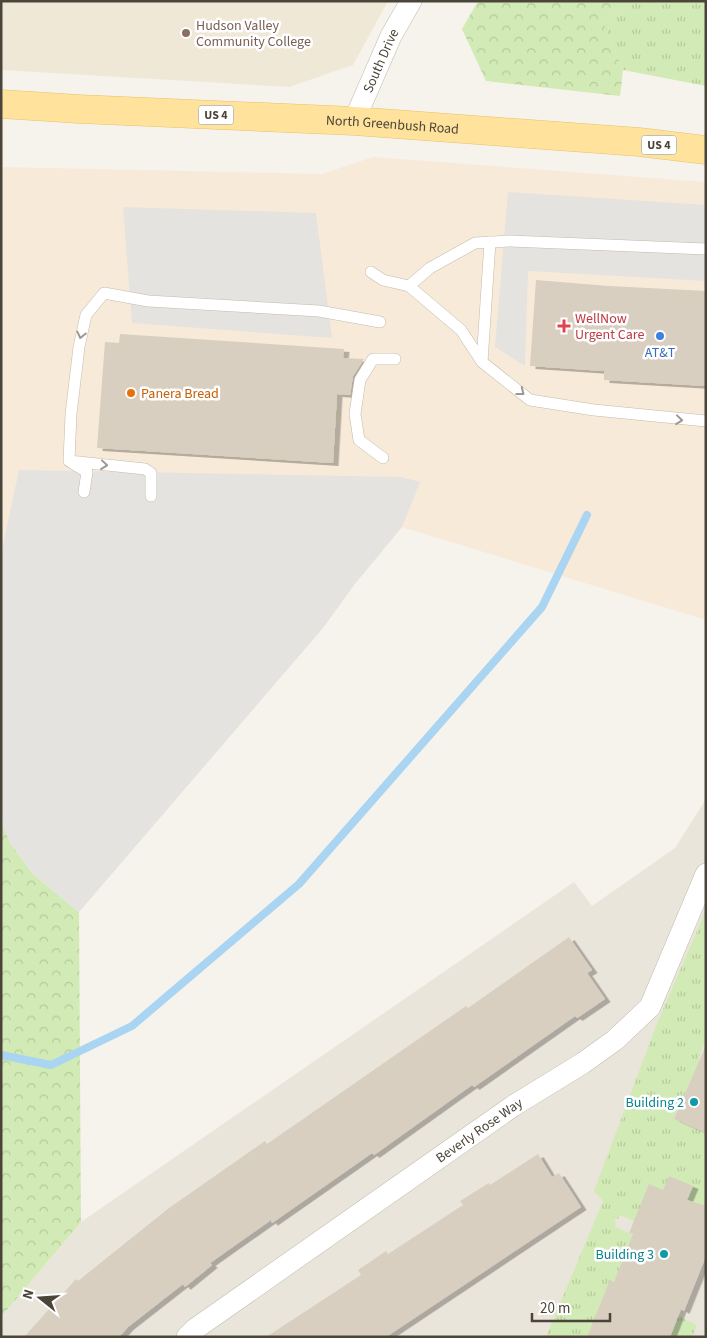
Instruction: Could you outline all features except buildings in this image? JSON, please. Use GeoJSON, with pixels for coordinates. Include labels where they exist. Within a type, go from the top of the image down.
{"type":"FeatureCollection","features":[{"type":"Feature","properties":{"kind":"main road","name":"North Greenbush Road"},"geometry":{"type":"LineString","coordinates":[[1,104],[79,110],[354,121],[640,142],[706,150]]}},
{"type":"Feature","properties":{"kind":"street","name":"South Drive"},"geometry":{"type":"LineString","coordinates":[[354,121],[391,36],[411,1]]}},
{"type":"Feature","properties":{"kind":"street","name":"Beverly Rose Way"},"geometry":{"type":"LineString","coordinates":[[187,1337],[195,1329],[513,1106],[583,1063],[615,1040],[650,1006],[706,874]]}},
{"type":"Feature","properties":{"kind":"lane"},"geometry":{"type":"LineString","coordinates":[[410,286],[430,268],[475,243],[510,241],[706,249]]}},
{"type":"Feature","properties":{"kind":"lane"},"geometry":{"type":"LineString","coordinates":[[482,362],[490,242]]}},
{"type":"Feature","properties":{"kind":"lane"},"geometry":{"type":"LineString","coordinates":[[372,272],[383,280],[410,286],[461,330],[482,362],[530,400],[594,410],[706,421]]}},
{"type":"Feature","properties":{"kind":"lane"},"geometry":{"type":"LineString","coordinates":[[69,461],[71,414],[79,347],[86,315],[104,293],[148,301],[319,311],[380,322]]}},
{"type":"Feature","properties":{"kind":"lane"},"geometry":{"type":"LineString","coordinates":[[383,458],[360,440],[355,414],[360,380],[373,359],[395,360]]}},
{"type":"Feature","properties":{"kind":"lane"},"geometry":{"type":"LineString","coordinates":[[69,461],[87,472],[84,492]]}},
{"type":"Feature","properties":{"kind":"lane"},"geometry":{"type":"LineString","coordinates":[[69,461],[146,469],[150,473],[151,496]]}},
{"type":"Feature","properties":{"kind":"shaded area","name":"Hudson Valley Community College"},"geometry":{"type":"Polygon","coordinates":[[[1,1],[388,1],[353,65],[289,87],[1,70],[1,1]]]}},
{"type":"Feature","properties":{"kind":"shaded area"},"geometry":{"type":"Polygon","coordinates":[[[373,157],[706,182],[706,620],[402,527],[354,585],[323,628],[79,912],[1,820],[1,167],[322,174],[373,157]]]}},
{"type":"Feature","properties":{"kind":"shaded area"},"geometry":{"type":"Polygon","coordinates":[[[508,192],[706,205],[706,281],[528,271],[525,366],[495,347],[508,192]]]}},
{"type":"Feature","properties":{"kind":"shaded area"},"geometry":{"type":"Polygon","coordinates":[[[123,207],[316,213],[332,338],[132,323],[123,207]]]}},
{"type":"Feature","properties":{"kind":"shaded area"},"geometry":{"type":"Polygon","coordinates":[[[19,470],[401,477],[420,482],[402,527],[354,585],[323,628],[79,912],[33,874],[10,843],[1,820],[1,554],[19,470]]]}},
{"type":"Feature","properties":{"kind":"shaded area"},"geometry":{"type":"Polygon","coordinates":[[[706,799],[706,1337],[1,1337],[1,1317],[81,1222],[574,882],[592,906],[675,848],[706,799]]]}},
{"type":"Feature","properties":{"kind":"green space"},"geometry":{"type":"Polygon","coordinates":[[[478,1],[629,1],[604,24],[623,70],[620,96],[486,81],[462,29],[478,1]]]}},
{"type":"Feature","properties":{"kind":"green space"},"geometry":{"type":"Polygon","coordinates":[[[629,1],[706,1],[706,86],[623,70],[604,24],[629,1]]]}},
{"type":"Feature","properties":{"kind":"green space"},"geometry":{"type":"Polygon","coordinates":[[[1,820],[10,843],[33,874],[79,912],[81,1222],[1,1317],[1,820]]]}},
{"type":"Feature","properties":{"kind":"green space"},"geometry":{"type":"Polygon","coordinates":[[[706,910],[706,1040],[698,1059],[703,1061],[689,1084],[674,1119],[706,1133],[706,1206],[687,1200],[669,1177],[663,1190],[634,1221],[620,1215],[618,1219],[616,1218],[614,1222],[616,1223],[615,1227],[633,1235],[614,1282],[610,1280],[673,1330],[678,1316],[697,1325],[692,1337],[639,1337],[591,1327],[587,1337],[546,1337],[603,1201],[594,1191],[658,1021],[706,910]]]}},
{"type":"Feature","properties":{"kind":"waterway"},"geometry":{"type":"LineString","coordinates":[[1,1055],[51,1065],[132,1026],[299,884],[542,607],[587,515]]}},
{"type":"Feature","properties":{"kind":"place","name":"Hudson Valley Community College"},"geometry":{"type":"Point","coordinates":[186,33]}},
{"type":"Feature","properties":{"kind":"place","name":"WellNow Urgent Care"},"geometry":{"type":"Point","coordinates":[564,326]}},
{"type":"Feature","properties":{"kind":"place","name":"AT&T"},"geometry":{"type":"Point","coordinates":[660,336]}},
{"type":"Feature","properties":{"kind":"place","name":"Panera Bread"},"geometry":{"type":"Point","coordinates":[131,393]}},
{"type":"Feature","properties":{"kind":"place","name":"Building 2"},"geometry":{"type":"Point","coordinates":[694,1102]}},
{"type":"Feature","properties":{"kind":"place","name":"Building 3"},"geometry":{"type":"Point","coordinates":[664,1254]}}]}
